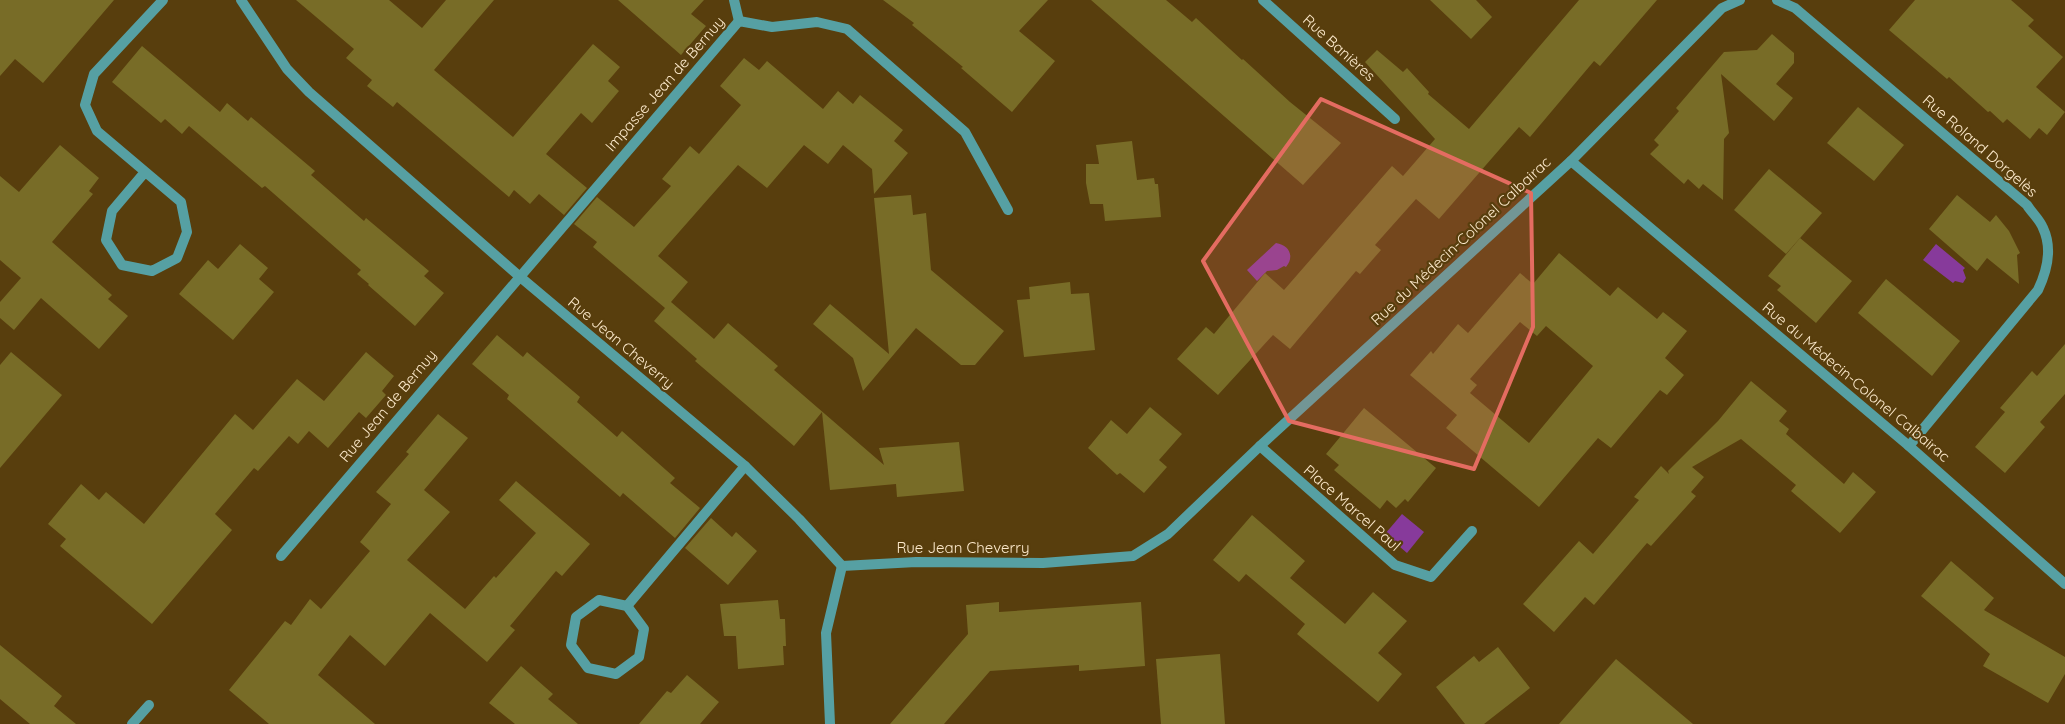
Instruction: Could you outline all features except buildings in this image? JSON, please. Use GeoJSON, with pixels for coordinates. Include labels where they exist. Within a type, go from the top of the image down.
{"type":"FeatureCollection","features":[{"type":"Feature","properties":{"kind":"street"},"geometry":{"type":"LineString","coordinates":[[145,172],[112,211],[106,240],[122,265],[152,271],[176,258],[187,232],[181,202],[97,131],[85,105],[94,74],[163,0]]}},
{"type":"Feature","properties":{"kind":"street","name":"Rue Jean Cheverry"},"geometry":{"type":"LineString","coordinates":[[241,0],[287,69],[309,92],[519,276],[745,466],[799,519],[842,566],[916,562],[1043,563]]}},
{"type":"Feature","properties":{"kind":"street"},"geometry":{"type":"LineString","coordinates":[[734,0],[739,21]]}},
{"type":"Feature","properties":{"kind":"street","name":"Rue Banières"},"geometry":{"type":"LineString","coordinates":[[1263,0],[1395,118]]}},
{"type":"Feature","properties":{"kind":"street"},"geometry":{"type":"LineString","coordinates":[[1571,161],[1722,8],[1740,0]]}},
{"type":"Feature","properties":{"kind":"street","name":"Rue Roland Dorgelès"},"geometry":{"type":"LineString","coordinates":[[1777,0],[1795,8],[2027,205],[2044,229],[2049,252],[2046,273],[2038,290],[1909,446]]}},
{"type":"Feature","properties":{"kind":"street","name":"Impasse Jean de Bernuy"},"geometry":{"type":"LineString","coordinates":[[519,276],[739,21],[772,27],[817,22],[847,29],[965,132],[1008,210]]}},
{"type":"Feature","properties":{"kind":"street","name":"Rue du Médecin-Colonel Calbairac"},"geometry":{"type":"LineString","coordinates":[[1043,563],[1133,556],[1168,534],[1260,446],[1571,161],[1909,446],[2065,584]]}},
{"type":"Feature","properties":{"kind":"street","name":"Rue Jean de Bernuy"},"geometry":{"type":"LineString","coordinates":[[281,556],[519,276]]}},
{"type":"Feature","properties":{"kind":"street","name":"Place Marcel Paul"},"geometry":{"type":"LineString","coordinates":[[1260,446],[1395,565],[1431,578],[1472,531]]}},
{"type":"Feature","properties":{"kind":"street"},"geometry":{"type":"LineString","coordinates":[[627,606],[745,466]]}},
{"type":"Feature","properties":{"kind":"street"},"geometry":{"type":"LineString","coordinates":[[830,724],[826,633],[842,566]]}},
{"type":"Feature","properties":{"kind":"street"},"geometry":{"type":"LineString","coordinates":[[599,600],[627,606],[644,629],[639,657],[616,674],[588,668],[571,645],[576,617],[599,600]]}},
{"type":"Feature","properties":{"kind":"street"},"geometry":{"type":"LineString","coordinates":[[132,724],[149,705]]}},
{"type":"Feature","properties":{"kind":"highlighted area"},"geometry":{"type":"Polygon","coordinates":[[[1321,99],[1531,193],[1533,327],[1474,469],[1289,421],[1203,261],[1321,99]]]}},
{"type":"Feature","properties":{"kind":"shaded area"},"geometry":{"type":"Polygon","coordinates":[[[1276,243],[1284,246],[1289,252],[1289,263],[1286,267],[1267,271],[1257,281],[1247,270],[1276,243]]]}},
{"type":"Feature","properties":{"kind":"shaded area"},"geometry":{"type":"Polygon","coordinates":[[[1936,244],[1965,268],[1963,270],[1966,278],[1963,283],[1955,281],[1953,283],[1923,260],[1936,244]]]}},
{"type":"Feature","properties":{"kind":"shaded area"},"geometry":{"type":"Polygon","coordinates":[[[1402,514],[1424,532],[1407,553],[1385,534],[1402,514]]]}}]}
